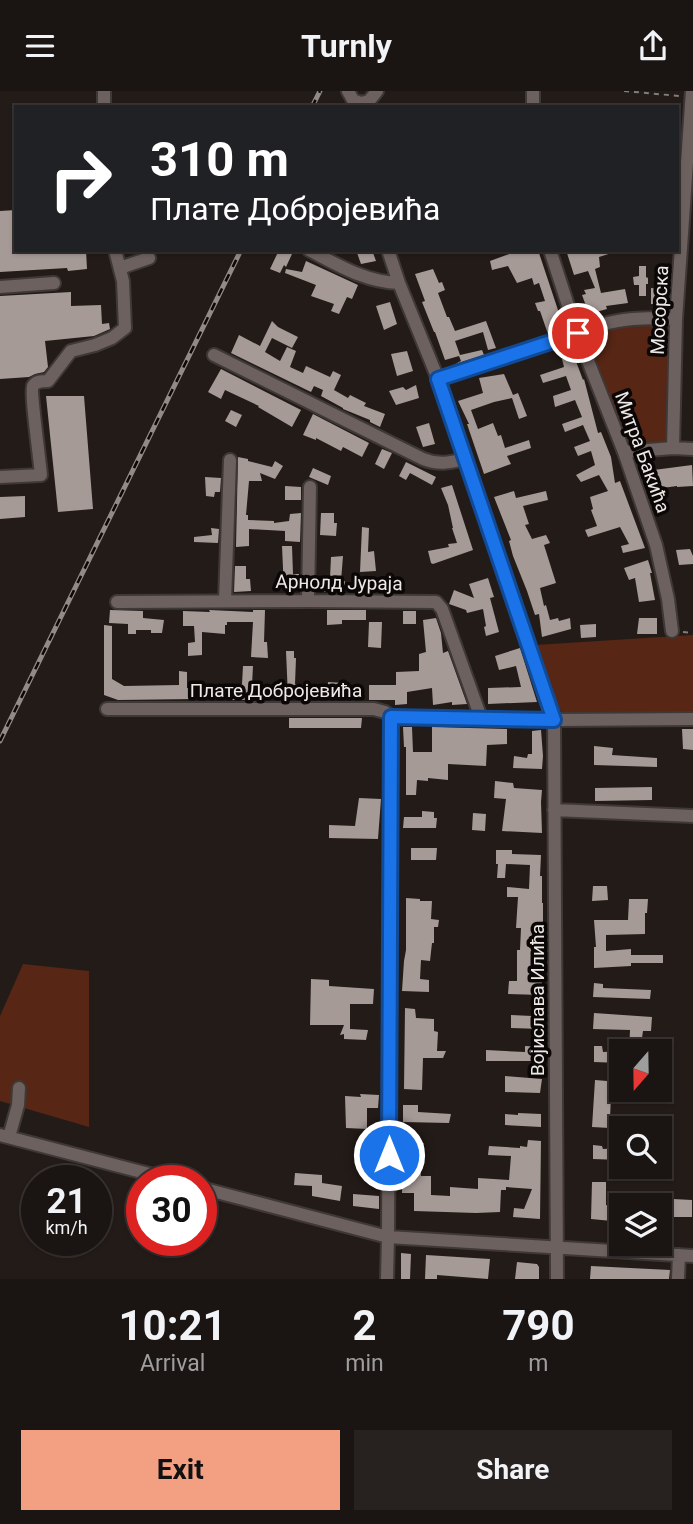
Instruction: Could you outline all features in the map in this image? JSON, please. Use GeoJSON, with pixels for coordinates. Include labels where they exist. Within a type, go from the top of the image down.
{"type":"FeatureCollection","features":[{"type":"Feature","properties":{"kind":"street"},"geometry":{"type":"LineString","coordinates":[[348,91],[356,105],[369,101],[377,91]]}},
{"type":"Feature","properties":{"kind":"street","name":"Мосорска"},"geometry":{"type":"LineString","coordinates":[[673,448],[676,319],[692,94]]}},
{"type":"Feature","properties":{"kind":"street"},"geometry":{"type":"LineString","coordinates":[[0,477],[41,475],[32,391],[34,385],[48,380],[71,351],[112,338],[125,328],[123,281],[116,252]]}},
{"type":"Feature","properties":{"kind":"street"},"geometry":{"type":"LineString","coordinates":[[313,252],[355,274],[383,283],[399,283]]}},
{"type":"Feature","properties":{"kind":"street","name":"Војислава Илића"},"geometry":{"type":"LineString","coordinates":[[389,252],[438,379],[554,720],[557,1279]]}},
{"type":"Feature","properties":{"kind":"street","name":"Митра Бакића"},"geometry":{"type":"LineString","coordinates":[[551,252],[656,545],[672,631]]}},
{"type":"Feature","properties":{"kind":"street"},"geometry":{"type":"LineString","coordinates":[[120,268],[149,258]]}},
{"type":"Feature","properties":{"kind":"street"},"geometry":{"type":"LineString","coordinates":[[0,288],[54,283]]}},
{"type":"Feature","properties":{"kind":"street"},"geometry":{"type":"LineString","coordinates":[[438,379],[624,319],[676,319]]}},
{"type":"Feature","properties":{"kind":"street"},"geometry":{"type":"LineString","coordinates":[[214,355],[431,463],[446,464],[465,460]]}},
{"type":"Feature","properties":{"kind":"street"},"geometry":{"type":"LineString","coordinates":[[624,452],[693,449]]}},
{"type":"Feature","properties":{"kind":"street"},"geometry":{"type":"LineString","coordinates":[[225,601],[230,460]]}},
{"type":"Feature","properties":{"kind":"street"},"geometry":{"type":"LineString","coordinates":[[308,601],[310,487]]}},
{"type":"Feature","properties":{"kind":"street","name":"Арнолд Јураја"},"geometry":{"type":"LineString","coordinates":[[117,602],[436,603],[442,609],[481,718]]}},
{"type":"Feature","properties":{"kind":"street","name":"Плате Добројевића"},"geometry":{"type":"LineString","coordinates":[[107,709],[374,709],[391,717],[693,719]]}},
{"type":"Feature","properties":{"kind":"street"},"geometry":{"type":"LineString","coordinates":[[387,1279],[391,717]]}},
{"type":"Feature","properties":{"kind":"street"},"geometry":{"type":"LineString","coordinates":[[554,810],[693,816]]}},
{"type":"Feature","properties":{"kind":"street"},"geometry":{"type":"LineString","coordinates":[[19,1088],[18,1105],[4,1136],[126,1168]]}},
{"type":"Feature","properties":{"kind":"street"},"geometry":{"type":"LineString","coordinates":[[217,1192],[388,1237],[693,1256]]}},
{"type":"Feature","properties":{"kind":"street"},"geometry":{"type":"LineString","coordinates":[[678,1279],[679,1255]]}},
{"type":"Feature","properties":{"kind":"path"},"geometry":{"type":"LineString","coordinates":[[624,91],[692,94]]}},
{"type":"Feature","properties":{"kind":"shaded area"},"geometry":{"type":"Polygon","coordinates":[[[622,323],[672,324],[669,444],[627,449],[586,334],[622,323]]]}},
{"type":"Feature","properties":{"kind":"shaded area"},"geometry":{"type":"Polygon","coordinates":[[[693,635],[693,714],[563,714],[535,645],[693,635]]]}},
{"type":"Feature","properties":{"kind":"shaded area"},"geometry":{"type":"Polygon","coordinates":[[[23,964],[89,971],[89,1127],[0,1101],[0,1016],[23,964]]]}},
{"type":"Feature","properties":{"kind":"building"},"geometry":{"type":"Polygon","coordinates":[[[14,210],[14,252],[86,252],[87,269],[0,272],[0,211],[14,210]]]}},
{"type":"Feature","properties":{"kind":"building"},"geometry":{"type":"Polygon","coordinates":[[[278,252],[292,254],[280,273],[270,269],[278,252]]]}},
{"type":"Feature","properties":{"kind":"building"},"geometry":{"type":"Polygon","coordinates":[[[357,252],[373,252],[376,261],[361,264],[357,252]]]}},
{"type":"Feature","properties":{"kind":"building"},"geometry":{"type":"Polygon","coordinates":[[[515,252],[539,252],[564,328],[548,334],[535,303],[545,301],[539,283],[534,285],[532,278],[517,283],[508,266],[492,270],[490,261],[515,252]]]}},
{"type":"Feature","properties":{"kind":"building"},"geometry":{"type":"Polygon","coordinates":[[[567,252],[615,252],[599,257],[600,267],[595,269],[601,293],[625,289],[628,303],[606,306],[607,309],[589,314],[582,295],[586,294],[584,290],[595,288],[588,271],[574,275],[567,252]]]}},
{"type":"Feature","properties":{"kind":"building"},"geometry":{"type":"Polygon","coordinates":[[[306,261],[358,285],[352,299],[347,297],[339,314],[331,311],[334,304],[311,296],[316,285],[285,273],[286,269],[302,272],[306,261]]]}},
{"type":"Feature","properties":{"kind":"building"},"geometry":{"type":"Polygon","coordinates":[[[639,266],[646,266],[646,296],[639,296],[639,285],[634,285],[633,277],[639,276],[639,266]]]}},
{"type":"Feature","properties":{"kind":"building"},"geometry":{"type":"Polygon","coordinates":[[[433,269],[445,290],[438,293],[455,331],[486,321],[496,348],[488,350],[483,332],[455,341],[460,355],[482,350],[484,355],[455,364],[461,361],[459,356],[445,360],[422,302],[425,301],[415,274],[433,269]]]}},
{"type":"Feature","properties":{"kind":"building"},"geometry":{"type":"Polygon","coordinates":[[[651,288],[667,290],[667,305],[651,304],[651,288]]]}},
{"type":"Feature","properties":{"kind":"building"},"geometry":{"type":"Polygon","coordinates":[[[71,292],[71,306],[101,305],[102,324],[109,323],[110,329],[94,336],[45,341],[48,367],[44,372],[29,377],[0,379],[0,296],[71,292]]]}},
{"type":"Feature","properties":{"kind":"building"},"geometry":{"type":"Polygon","coordinates":[[[390,302],[397,324],[384,330],[376,306],[390,302]]]}},
{"type":"Feature","properties":{"kind":"building"},"geometry":{"type":"Polygon","coordinates":[[[272,321],[298,337],[292,348],[272,338],[265,352],[280,361],[287,347],[296,351],[290,367],[303,373],[306,366],[330,377],[333,371],[341,375],[334,390],[348,398],[350,395],[366,403],[364,406],[385,414],[380,427],[321,396],[323,390],[314,386],[311,392],[231,353],[239,335],[260,346],[272,321]]]}},
{"type":"Feature","properties":{"kind":"building"},"geometry":{"type":"Polygon","coordinates":[[[407,351],[413,371],[397,376],[391,354],[407,351]]]}},
{"type":"Feature","properties":{"kind":"building"},"geometry":{"type":"Polygon","coordinates":[[[574,356],[584,379],[598,433],[601,432],[611,457],[615,483],[620,481],[645,548],[623,553],[621,546],[629,544],[620,527],[588,537],[585,530],[597,526],[590,497],[608,491],[599,475],[581,482],[576,475],[595,465],[591,451],[578,456],[574,447],[590,441],[583,425],[565,432],[562,424],[582,417],[575,400],[555,407],[553,396],[571,390],[566,376],[543,383],[540,375],[564,367],[562,359],[574,356]]]}},
{"type":"Feature","properties":{"kind":"building"},"geometry":{"type":"Polygon","coordinates":[[[221,369],[301,410],[292,427],[259,406],[225,390],[221,399],[208,392],[221,369]]]}},
{"type":"Feature","properties":{"kind":"building"},"geometry":{"type":"Polygon","coordinates":[[[504,374],[513,395],[518,393],[527,416],[519,419],[512,398],[471,410],[478,429],[493,423],[505,448],[529,440],[531,448],[507,456],[511,464],[484,474],[469,424],[458,401],[483,393],[479,378],[504,374]]]}},
{"type":"Feature","properties":{"kind":"building"},"geometry":{"type":"Polygon","coordinates":[[[416,385],[419,398],[396,405],[389,391],[403,387],[406,390],[416,385]]]}},
{"type":"Feature","properties":{"kind":"building"},"geometry":{"type":"Polygon","coordinates":[[[46,396],[84,396],[93,509],[58,512],[46,396]]]}},
{"type":"Feature","properties":{"kind":"building"},"geometry":{"type":"Polygon","coordinates":[[[231,410],[242,415],[236,427],[225,421],[231,410]]]}},
{"type":"Feature","properties":{"kind":"building"},"geometry":{"type":"Polygon","coordinates":[[[313,414],[369,443],[362,457],[343,447],[341,451],[316,438],[303,435],[313,414]]]}},
{"type":"Feature","properties":{"kind":"building"},"geometry":{"type":"Polygon","coordinates":[[[429,423],[435,444],[423,447],[416,427],[429,423]]]}},
{"type":"Feature","properties":{"kind":"building"},"geometry":{"type":"Polygon","coordinates":[[[382,449],[392,453],[384,469],[375,464],[382,449]]]}},
{"type":"Feature","properties":{"kind":"building"},"geometry":{"type":"Polygon","coordinates":[[[238,457],[272,467],[275,461],[283,466],[275,479],[260,473],[262,481],[249,481],[246,515],[248,520],[274,523],[289,521],[290,514],[301,513],[300,542],[285,541],[285,531],[249,529],[249,546],[236,547],[238,457]]]}},
{"type":"Feature","properties":{"kind":"building"},"geometry":{"type":"Polygon","coordinates":[[[406,462],[436,477],[432,485],[410,473],[406,480],[399,476],[406,462]]]}},
{"type":"Feature","properties":{"kind":"building"},"geometry":{"type":"Polygon","coordinates":[[[692,465],[693,486],[655,489],[654,485],[650,486],[646,471],[692,465]]]}},
{"type":"Feature","properties":{"kind":"building"},"geometry":{"type":"Polygon","coordinates":[[[313,468],[331,476],[328,485],[309,477],[313,468]]]}},
{"type":"Feature","properties":{"kind":"building"},"geometry":{"type":"Polygon","coordinates":[[[205,477],[221,478],[220,492],[215,492],[214,497],[206,496],[205,477]]]}},
{"type":"Feature","properties":{"kind":"building"},"geometry":{"type":"Polygon","coordinates":[[[452,485],[473,550],[433,564],[428,551],[457,543],[441,488],[452,485]]]}},
{"type":"Feature","properties":{"kind":"building"},"geometry":{"type":"Polygon","coordinates":[[[285,486],[301,487],[301,500],[285,500],[285,486]]]}},
{"type":"Feature","properties":{"kind":"building"},"geometry":{"type":"Polygon","coordinates":[[[514,491],[516,498],[546,491],[548,500],[523,506],[529,524],[525,525],[532,539],[546,535],[550,543],[544,545],[556,583],[540,588],[544,606],[546,605],[550,620],[570,618],[571,629],[542,637],[539,614],[535,615],[494,497],[514,491]]]}},
{"type":"Feature","properties":{"kind":"building"},"geometry":{"type":"Polygon","coordinates":[[[25,496],[25,517],[0,519],[0,497],[25,496]]]}},
{"type":"Feature","properties":{"kind":"building"},"geometry":{"type":"Polygon","coordinates":[[[321,513],[334,513],[334,523],[337,523],[336,536],[320,535],[321,513]]]}},
{"type":"Feature","properties":{"kind":"building"},"geometry":{"type":"Polygon","coordinates":[[[362,527],[369,528],[368,552],[374,551],[376,571],[360,572],[362,527]]]}},
{"type":"Feature","properties":{"kind":"building"},"geometry":{"type":"Polygon","coordinates":[[[211,528],[219,529],[218,543],[194,542],[194,537],[212,535],[211,528]]]}},
{"type":"Feature","properties":{"kind":"building"},"geometry":{"type":"Polygon","coordinates":[[[282,546],[292,546],[293,574],[299,574],[299,591],[284,591],[282,546]]]}},
{"type":"Feature","properties":{"kind":"building"},"geometry":{"type":"Polygon","coordinates":[[[690,549],[693,564],[679,565],[676,550],[690,549]]]}},
{"type":"Feature","properties":{"kind":"building"},"geometry":{"type":"Polygon","coordinates":[[[343,556],[341,581],[345,581],[345,593],[317,591],[317,578],[330,578],[331,557],[343,556]]]}},
{"type":"Feature","properties":{"kind":"building"},"geometry":{"type":"Polygon","coordinates":[[[648,560],[655,600],[639,602],[635,578],[629,580],[624,568],[648,560]]]}},
{"type":"Feature","properties":{"kind":"building"},"geometry":{"type":"Polygon","coordinates":[[[235,566],[246,566],[246,579],[250,579],[251,591],[234,592],[235,566]]]}},
{"type":"Feature","properties":{"kind":"building"},"geometry":{"type":"Polygon","coordinates":[[[488,578],[499,632],[486,636],[483,609],[467,613],[466,610],[449,604],[454,590],[474,598],[469,584],[488,578]]]}},
{"type":"Feature","properties":{"kind":"building"},"geometry":{"type":"Polygon","coordinates":[[[110,610],[143,611],[143,618],[164,620],[162,633],[136,630],[136,634],[128,634],[128,624],[109,623],[110,610]]]}},
{"type":"Feature","properties":{"kind":"building"},"geometry":{"type":"Polygon","coordinates":[[[209,610],[265,610],[264,642],[267,642],[268,658],[251,657],[253,622],[227,622],[225,634],[202,632],[202,655],[188,656],[188,643],[195,642],[194,626],[183,626],[183,611],[210,612],[209,610]]]}},
{"type":"Feature","properties":{"kind":"building"},"geometry":{"type":"Polygon","coordinates":[[[327,610],[366,610],[366,620],[342,620],[342,624],[327,625],[327,610]]]}},
{"type":"Feature","properties":{"kind":"building"},"geometry":{"type":"Polygon","coordinates":[[[403,611],[416,611],[416,624],[403,624],[403,611]]]}},
{"type":"Feature","properties":{"kind":"building"},"geometry":{"type":"Polygon","coordinates":[[[436,618],[443,653],[448,651],[467,704],[452,705],[452,702],[433,705],[432,688],[407,692],[407,704],[395,705],[395,700],[369,700],[369,685],[396,685],[396,672],[419,671],[419,654],[426,652],[423,620],[436,618]]]}},
{"type":"Feature","properties":{"kind":"building"},"geometry":{"type":"Polygon","coordinates":[[[639,618],[657,618],[657,634],[637,634],[639,618]]]}},
{"type":"Feature","properties":{"kind":"building"},"geometry":{"type":"Polygon","coordinates":[[[369,622],[382,622],[381,648],[368,647],[369,622]]]}},
{"type":"Feature","properties":{"kind":"building"},"geometry":{"type":"Polygon","coordinates":[[[596,624],[596,637],[581,638],[580,625],[596,624]]]}},
{"type":"Feature","properties":{"kind":"building"},"geometry":{"type":"Polygon","coordinates":[[[104,625],[112,626],[112,679],[124,686],[179,685],[179,671],[187,672],[187,688],[195,688],[195,699],[118,700],[104,695],[104,625]]]}},
{"type":"Feature","properties":{"kind":"building"},"geometry":{"type":"Polygon","coordinates":[[[520,648],[537,702],[488,704],[488,688],[521,687],[516,666],[499,670],[495,656],[520,648]]]}},
{"type":"Feature","properties":{"kind":"building"},"geometry":{"type":"Polygon","coordinates":[[[286,651],[294,651],[295,684],[309,684],[309,697],[288,697],[286,651]]]}},
{"type":"Feature","properties":{"kind":"building"},"geometry":{"type":"Polygon","coordinates":[[[243,666],[253,666],[252,685],[264,685],[263,700],[215,700],[216,687],[242,684],[243,666]]]}},
{"type":"Feature","properties":{"kind":"building"},"geometry":{"type":"Polygon","coordinates":[[[328,682],[344,683],[344,698],[327,698],[328,682]]]}},
{"type":"Feature","properties":{"kind":"building"},"geometry":{"type":"Polygon","coordinates":[[[289,718],[362,718],[361,728],[289,728],[289,718]]]}},
{"type":"Feature","properties":{"kind":"building"},"geometry":{"type":"Polygon","coordinates":[[[403,727],[412,727],[413,752],[432,752],[432,727],[507,729],[507,744],[487,745],[486,766],[448,764],[448,780],[417,780],[416,795],[406,795],[406,747],[403,727]]]}},
{"type":"Feature","properties":{"kind":"building"},"geometry":{"type":"Polygon","coordinates":[[[682,729],[693,729],[693,750],[683,749],[682,729]]]}},
{"type":"Feature","properties":{"kind":"building"},"geometry":{"type":"Polygon","coordinates":[[[541,730],[542,769],[513,768],[514,756],[527,758],[528,754],[532,754],[532,731],[541,730]]]}},
{"type":"Feature","properties":{"kind":"building"},"geometry":{"type":"Polygon","coordinates":[[[594,746],[613,748],[612,755],[657,758],[657,767],[594,765],[594,746]]]}},
{"type":"Feature","properties":{"kind":"building"},"geometry":{"type":"Polygon","coordinates":[[[495,781],[513,783],[514,788],[542,790],[542,833],[502,831],[506,799],[494,798],[495,781]]]}},
{"type":"Feature","properties":{"kind":"building"},"geometry":{"type":"Polygon","coordinates":[[[652,787],[652,800],[595,801],[595,788],[652,787]]]}},
{"type":"Feature","properties":{"kind":"building"},"geometry":{"type":"Polygon","coordinates":[[[359,798],[381,799],[378,839],[329,838],[329,825],[355,826],[359,798]]]}},
{"type":"Feature","properties":{"kind":"building"},"geometry":{"type":"Polygon","coordinates":[[[422,811],[434,812],[434,818],[437,818],[436,828],[403,828],[404,817],[422,817],[422,811]]]}},
{"type":"Feature","properties":{"kind":"building"},"geometry":{"type":"Polygon","coordinates":[[[473,813],[486,814],[485,831],[472,830],[473,813]]]}},
{"type":"Feature","properties":{"kind":"building"},"geometry":{"type":"Polygon","coordinates":[[[411,848],[437,848],[436,860],[411,860],[411,848]]]}},
{"type":"Feature","properties":{"kind":"building"},"geometry":{"type":"Polygon","coordinates":[[[496,850],[512,850],[512,854],[541,855],[543,963],[537,963],[536,980],[542,980],[541,995],[508,994],[509,981],[517,981],[517,950],[520,950],[521,928],[516,928],[518,897],[507,897],[507,887],[529,889],[530,865],[506,864],[505,878],[497,878],[496,850]]]}},
{"type":"Feature","properties":{"kind":"building"},"geometry":{"type":"Polygon","coordinates":[[[593,886],[607,886],[608,900],[592,901],[593,886]]]}},
{"type":"Feature","properties":{"kind":"building"},"geometry":{"type":"Polygon","coordinates":[[[406,898],[432,901],[431,919],[439,920],[438,927],[434,927],[430,961],[421,960],[420,979],[429,980],[429,992],[402,991],[406,950],[406,898]]]}},
{"type":"Feature","properties":{"kind":"building"},"geometry":{"type":"Polygon","coordinates":[[[629,899],[648,899],[645,934],[606,935],[606,951],[631,949],[631,955],[663,955],[663,963],[631,963],[631,966],[594,968],[594,920],[628,920],[629,899]]]}},
{"type":"Feature","properties":{"kind":"building"},"geometry":{"type":"Polygon","coordinates":[[[311,979],[329,980],[329,986],[374,989],[373,1004],[350,1004],[350,1029],[368,1030],[366,1040],[344,1039],[344,1034],[340,1035],[344,1025],[310,1025],[311,979]]]}},
{"type":"Feature","properties":{"kind":"building"},"geometry":{"type":"Polygon","coordinates":[[[594,983],[603,984],[603,988],[651,990],[650,999],[593,997],[594,983]]]}},
{"type":"Feature","properties":{"kind":"building"},"geometry":{"type":"Polygon","coordinates":[[[405,1008],[415,1009],[416,1018],[434,1019],[434,1031],[438,1032],[437,1051],[446,1051],[443,1058],[423,1058],[422,1090],[404,1089],[405,1008]]]}},
{"type":"Feature","properties":{"kind":"building"},"geometry":{"type":"Polygon","coordinates":[[[532,1011],[542,1011],[542,1029],[511,1028],[511,1015],[532,1016],[532,1011]]]}},
{"type":"Feature","properties":{"kind":"building"},"geometry":{"type":"Polygon","coordinates":[[[594,1013],[652,1017],[651,1031],[643,1031],[642,1039],[630,1039],[630,1030],[593,1029],[594,1013]]]}},
{"type":"Feature","properties":{"kind":"building"},"geometry":{"type":"Polygon","coordinates":[[[525,1046],[541,1047],[541,1061],[486,1061],[486,1050],[525,1052],[525,1046]]]}},
{"type":"Feature","properties":{"kind":"building"},"geometry":{"type":"Polygon","coordinates":[[[594,1046],[602,1046],[603,1052],[609,1052],[609,1063],[594,1062],[594,1046]]]}},
{"type":"Feature","properties":{"kind":"building"},"geometry":{"type":"Polygon","coordinates":[[[505,1076],[542,1079],[540,1093],[505,1092],[505,1076]]]}},
{"type":"Feature","properties":{"kind":"building"},"geometry":{"type":"Polygon","coordinates":[[[595,1080],[607,1081],[611,1103],[609,1128],[592,1127],[595,1080]]]}},
{"type":"Feature","properties":{"kind":"building"},"geometry":{"type":"Polygon","coordinates":[[[360,1094],[379,1095],[378,1108],[367,1108],[367,1129],[346,1128],[345,1096],[361,1097],[360,1094]]]}},
{"type":"Feature","properties":{"kind":"building"},"geometry":{"type":"Polygon","coordinates":[[[403,1105],[418,1105],[418,1112],[451,1114],[449,1123],[403,1122],[403,1105]]]}},
{"type":"Feature","properties":{"kind":"building"},"geometry":{"type":"Polygon","coordinates":[[[505,1114],[541,1114],[541,1127],[505,1125],[505,1114]]]}},
{"type":"Feature","properties":{"kind":"building"},"geometry":{"type":"Polygon","coordinates":[[[528,1140],[541,1141],[540,1219],[513,1217],[514,1208],[524,1209],[532,1189],[506,1187],[506,1190],[501,1190],[500,1212],[476,1213],[414,1211],[414,1193],[402,1193],[403,1143],[424,1143],[424,1154],[420,1154],[421,1176],[431,1176],[431,1195],[450,1196],[450,1187],[478,1189],[478,1178],[509,1180],[511,1156],[488,1155],[489,1146],[527,1147],[528,1140]]]}},
{"type":"Feature","properties":{"kind":"building"},"geometry":{"type":"Polygon","coordinates":[[[593,1145],[609,1149],[609,1160],[593,1159],[593,1145]]]}},
{"type":"Feature","properties":{"kind":"building"},"geometry":{"type":"Polygon","coordinates":[[[295,1173],[322,1175],[322,1183],[342,1186],[340,1201],[312,1196],[312,1186],[294,1185],[295,1173]]]}},
{"type":"Feature","properties":{"kind":"building"},"geometry":{"type":"Polygon","coordinates":[[[592,1182],[606,1182],[609,1221],[591,1219],[592,1182]]]}},
{"type":"Feature","properties":{"kind":"building"},"geometry":{"type":"Polygon","coordinates":[[[353,1194],[379,1196],[379,1209],[353,1206],[353,1194]]]}},
{"type":"Feature","properties":{"kind":"building"},"geometry":{"type":"Polygon","coordinates":[[[673,1199],[692,1200],[692,1217],[672,1217],[673,1199]]]}},
{"type":"Feature","properties":{"kind":"building"},"geometry":{"type":"Polygon","coordinates":[[[401,1253],[411,1254],[410,1279],[401,1279],[401,1253]]]}},
{"type":"Feature","properties":{"kind":"building"},"geometry":{"type":"Polygon","coordinates":[[[426,1255],[490,1259],[488,1279],[437,1275],[437,1279],[425,1279],[426,1255]]]}},
{"type":"Feature","properties":{"kind":"building"},"geometry":{"type":"Polygon","coordinates":[[[517,1262],[537,1264],[539,1279],[515,1279],[517,1262]]]}},
{"type":"Feature","properties":{"kind":"building"},"geometry":{"type":"Polygon","coordinates":[[[591,1266],[670,1270],[669,1279],[590,1279],[591,1266]]]}},
{"type":"Feature","properties":{"kind":"railway"},"geometry":{"type":"LineString","coordinates":[[313,105],[320,91]]}},
{"type":"Feature","properties":{"kind":"railway"},"geometry":{"type":"LineString","coordinates":[[0,741],[240,252]]}},
{"type":"Feature","properties":{"kind":"route"},"geometry":{"type":"LineString","coordinates":[[389,1155],[391,717],[554,720],[438,379],[578,333]]}}]}
